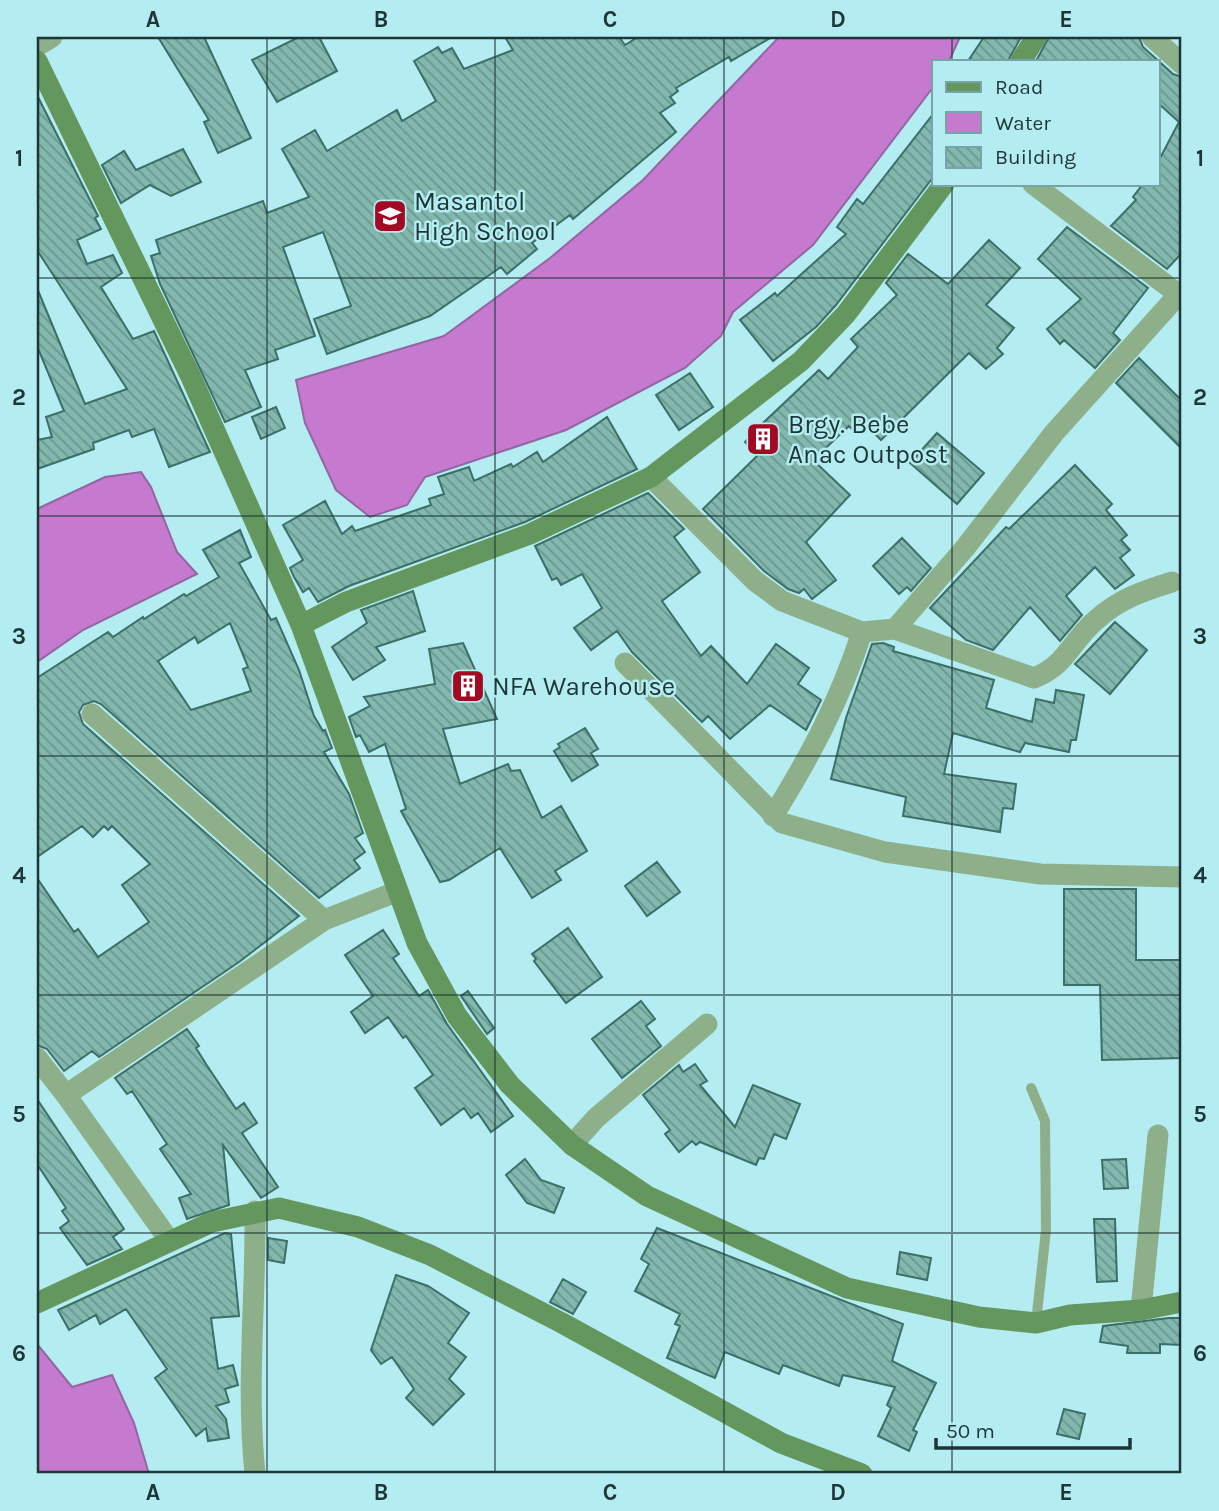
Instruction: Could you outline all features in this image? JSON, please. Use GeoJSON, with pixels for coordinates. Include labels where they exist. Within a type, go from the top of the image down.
{"type":"FeatureCollection","features":[{"type":"Feature","properties":{"kind":"main road"},"geometry":{"type":"LineString","coordinates":[[1022,60],[1037,37]]}},
{"type":"Feature","properties":{"kind":"main road"},"geometry":{"type":"LineString","coordinates":[[37,61],[191,377],[301,625],[396,892],[417,943],[457,1016],[510,1085],[572,1145],[647,1196],[847,1287],[979,1317],[1036,1323],[1070,1315],[1141,1310],[1182,1302]]}},
{"type":"Feature","properties":{"kind":"main road"},"geometry":{"type":"LineString","coordinates":[[301,625],[346,603],[530,534],[651,477],[801,361],[846,314],[942,186]]}},
{"type":"Feature","properties":{"kind":"main road"},"geometry":{"type":"LineString","coordinates":[[37,1303],[212,1222],[279,1208],[358,1227],[430,1255],[562,1323],[781,1443],[862,1474]]}},
{"type":"Feature","properties":{"kind":"street"},"geometry":{"type":"LineString","coordinates":[[37,46],[52,37]]}},
{"type":"Feature","properties":{"kind":"street"},"geometry":{"type":"LineString","coordinates":[[1152,37],[1182,64]]}},
{"type":"Feature","properties":{"kind":"street"},"geometry":{"type":"LineString","coordinates":[[895,629],[965,548],[1054,433],[1181,296],[1036,186]]}},
{"type":"Feature","properties":{"kind":"street"},"geometry":{"type":"LineString","coordinates":[[651,477],[755,582],[782,601],[862,632],[895,629],[1034,678],[1053,671],[1094,621],[1127,596],[1172,582]]}},
{"type":"Feature","properties":{"kind":"street"},"geometry":{"type":"LineString","coordinates":[[773,816],[811,755],[845,687],[862,632]]}},
{"type":"Feature","properties":{"kind":"street"},"geometry":{"type":"LineString","coordinates":[[625,663],[782,823],[885,852],[1040,874],[1182,877]]}},
{"type":"Feature","properties":{"kind":"street"},"geometry":{"type":"LineString","coordinates":[[92,714],[324,920]]}},
{"type":"Feature","properties":{"kind":"street"},"geometry":{"type":"LineString","coordinates":[[66,1095],[324,920],[396,892]]}},
{"type":"Feature","properties":{"kind":"street"},"geometry":{"type":"LineString","coordinates":[[572,1145],[596,1118],[707,1024]]}},
{"type":"Feature","properties":{"kind":"street"},"geometry":{"type":"LineString","coordinates":[[37,1058],[169,1240]]}},
{"type":"Feature","properties":{"kind":"street"},"geometry":{"type":"LineString","coordinates":[[1141,1310],[1158,1135]]}},
{"type":"Feature","properties":{"kind":"street"},"geometry":{"type":"LineString","coordinates":[[255,1474],[249,1380],[256,1296],[256,1211]]}},
{"type":"Feature","properties":{"kind":"lane"},"geometry":{"type":"LineString","coordinates":[[1031,1088],[1045,1121],[1046,1230],[1036,1323]]}},
{"type":"Feature","properties":{"kind":"water"},"geometry":{"type":"Polygon","coordinates":[[[779,37],[960,37],[949,60],[932,60],[932,89],[813,245],[733,312],[721,336],[685,368],[566,430],[425,477],[407,505],[370,517],[336,490],[305,423],[296,380],[444,336],[550,258],[643,180],[779,37]]]}},
{"type":"Feature","properties":{"kind":"water"},"geometry":{"type":"Polygon","coordinates":[[[141,472],[151,487],[177,552],[197,574],[83,630],[37,662],[37,509],[105,477],[141,472]]]}},
{"type":"Feature","properties":{"kind":"water"},"geometry":{"type":"Polygon","coordinates":[[[37,1344],[72,1387],[112,1375],[134,1423],[149,1474],[37,1474],[37,1344]]]}},
{"type":"Feature","properties":{"kind":"building"},"geometry":{"type":"Polygon","coordinates":[[[158,37],[204,37],[251,138],[218,153],[204,122],[209,120],[158,37]]]}},
{"type":"Feature","properties":{"kind":"building"},"geometry":{"type":"Polygon","coordinates":[[[299,37],[319,37],[337,71],[277,102],[252,60],[299,37]]]}},
{"type":"Feature","properties":{"kind":"building","name":"Masantol High School"},"geometry":{"type":"Polygon","coordinates":[[[505,37],[619,37],[625,45],[638,37],[772,37],[731,61],[729,57],[676,88],[678,91],[670,97],[675,103],[660,113],[676,132],[573,219],[570,215],[532,243],[537,249],[507,274],[501,267],[430,316],[327,354],[314,319],[351,306],[323,232],[283,247],[315,336],[275,350],[278,359],[245,370],[261,407],[225,422],[160,284],[151,256],[160,253],[156,240],[263,201],[267,213],[309,197],[282,149],[315,130],[327,151],[397,110],[402,121],[436,101],[414,61],[438,47],[442,53],[452,48],[464,69],[513,50],[505,37]]]}},
{"type":"Feature","properties":{"kind":"building"},"geometry":{"type":"Polygon","coordinates":[[[984,37],[1021,37],[1009,60],[969,60],[984,37]]]}},
{"type":"Feature","properties":{"kind":"building"},"geometry":{"type":"Polygon","coordinates":[[[1049,37],[1139,37],[1143,47],[1157,60],[1037,60],[1049,37]]]}},
{"type":"Feature","properties":{"kind":"building"},"geometry":{"type":"Polygon","coordinates":[[[1160,62],[1173,74],[1182,77],[1182,253],[1167,269],[1111,226],[1136,200],[1133,197],[1141,186],[1160,186],[1160,158],[1179,122],[1160,105],[1160,62]]]}},
{"type":"Feature","properties":{"kind":"building"},"geometry":{"type":"Polygon","coordinates":[[[37,95],[98,216],[95,218],[101,229],[77,240],[87,264],[113,255],[122,273],[101,287],[133,339],[154,331],[210,452],[169,467],[154,429],[132,437],[129,430],[93,443],[94,449],[37,469],[37,440],[52,437],[46,417],[64,411],[37,346],[37,288],[85,404],[127,389],[37,250],[37,95]]]}},
{"type":"Feature","properties":{"kind":"building"},"geometry":{"type":"Polygon","coordinates":[[[932,116],[932,179],[836,305],[816,327],[773,361],[740,320],[775,293],[777,296],[846,234],[837,227],[857,199],[863,204],[932,116]]]}},
{"type":"Feature","properties":{"kind":"building"},"geometry":{"type":"Polygon","coordinates":[[[183,149],[201,182],[171,196],[150,185],[121,203],[102,165],[124,151],[136,170],[183,149]]]}},
{"type":"Feature","properties":{"kind":"building"},"geometry":{"type":"Polygon","coordinates":[[[1067,227],[1148,288],[1113,333],[1120,340],[1095,368],[1064,340],[1060,344],[1047,329],[1081,299],[1038,259],[1067,227]]]}},
{"type":"Feature","properties":{"kind":"building"},"geometry":{"type":"Polygon","coordinates":[[[989,240],[1020,268],[986,305],[1014,328],[997,348],[1003,354],[986,369],[969,353],[881,440],[863,422],[854,431],[849,426],[813,460],[850,495],[806,542],[836,580],[812,599],[804,589],[799,593],[788,589],[764,571],[703,509],[758,455],[745,442],[762,424],[819,370],[828,379],[858,347],[851,339],[897,295],[886,283],[908,254],[948,284],[989,240]]]}},
{"type":"Feature","properties":{"kind":"building"},"geometry":{"type":"Polygon","coordinates":[[[1139,358],[1182,401],[1182,449],[1116,383],[1139,358]]]}},
{"type":"Feature","properties":{"kind":"building"},"geometry":{"type":"Polygon","coordinates":[[[690,373],[713,407],[679,430],[656,395],[690,373]]]}},
{"type":"Feature","properties":{"kind":"building"},"geometry":{"type":"Polygon","coordinates":[[[276,407],[285,428],[261,439],[252,417],[276,407]]]}},
{"type":"Feature","properties":{"kind":"building"},"geometry":{"type":"Polygon","coordinates":[[[607,417],[637,469],[525,522],[349,586],[318,602],[309,588],[303,592],[294,577],[290,568],[303,560],[283,525],[325,501],[342,534],[352,526],[355,531],[431,505],[429,499],[444,494],[438,477],[469,467],[474,481],[511,464],[513,467],[537,452],[543,462],[607,417]]]}},
{"type":"Feature","properties":{"kind":"building"},"geometry":{"type":"Polygon","coordinates":[[[937,433],[984,473],[957,504],[910,463],[937,433]]]}},
{"type":"Feature","properties":{"kind":"building"},"geometry":{"type":"Polygon","coordinates":[[[1075,465],[1112,504],[1106,510],[1127,535],[1121,540],[1130,550],[1120,558],[1134,575],[1115,589],[1095,567],[1066,596],[1082,615],[1060,641],[1030,607],[993,650],[966,640],[930,608],[1006,527],[1009,529],[1075,465]]]}},
{"type":"Feature","properties":{"kind":"building"},"geometry":{"type":"Polygon","coordinates":[[[648,493],[684,529],[674,537],[700,572],[662,601],[701,656],[711,646],[747,684],[776,644],[809,668],[798,684],[821,700],[806,730],[770,705],[730,739],[708,716],[702,722],[632,652],[617,631],[591,650],[574,628],[602,608],[582,574],[561,585],[557,578],[552,580],[535,546],[648,493]]]}},
{"type":"Feature","properties":{"kind":"building"},"geometry":{"type":"Polygon","coordinates":[[[240,530],[251,557],[239,563],[271,620],[276,618],[299,670],[314,716],[323,731],[325,730],[332,748],[324,752],[349,794],[363,833],[355,838],[365,852],[354,860],[360,868],[319,898],[101,704],[94,701],[83,705],[79,712],[83,724],[299,916],[239,962],[99,1057],[92,1051],[64,1071],[47,1049],[37,1045],[37,878],[74,932],[78,929],[98,957],[149,922],[122,885],[150,864],[112,826],[108,830],[104,826],[93,837],[82,826],[37,857],[37,678],[108,632],[113,637],[143,617],[144,619],[184,594],[186,596],[219,577],[203,550],[240,530]],[[230,623],[198,643],[195,637],[158,661],[191,710],[251,691],[243,669],[248,667],[230,623]]]}},
{"type":"Feature","properties":{"kind":"building"},"geometry":{"type":"Polygon","coordinates":[[[902,538],[931,568],[911,591],[907,587],[899,594],[873,566],[902,538]]]}},
{"type":"Feature","properties":{"kind":"building"},"geometry":{"type":"Polygon","coordinates":[[[413,591],[425,631],[376,647],[385,660],[353,680],[332,647],[367,623],[361,610],[413,591]]]}},
{"type":"Feature","properties":{"kind":"building"},"geometry":{"type":"Polygon","coordinates":[[[1115,622],[1147,650],[1110,694],[1075,664],[1115,622]]]}},
{"type":"Feature","properties":{"kind":"building"},"geometry":{"type":"Polygon","coordinates":[[[463,643],[497,719],[443,729],[460,784],[508,764],[511,771],[520,770],[542,818],[561,806],[587,851],[555,871],[561,880],[532,898],[500,848],[449,880],[440,882],[401,811],[406,809],[385,744],[369,752],[360,735],[356,737],[349,717],[370,706],[364,697],[435,684],[429,649],[463,643]]]}},
{"type":"Feature","properties":{"kind":"building"},"geometry":{"type":"Polygon","coordinates":[[[883,643],[894,647],[893,651],[994,680],[986,708],[1032,722],[1036,699],[1054,703],[1056,690],[1084,695],[1076,740],[1071,740],[1069,752],[1025,743],[1020,752],[953,733],[944,774],[1016,784],[1013,809],[1003,808],[1000,832],[903,816],[906,797],[831,779],[846,718],[872,644],[883,643]]]}},
{"type":"Feature","properties":{"kind":"building"},"geometry":{"type":"Polygon","coordinates":[[[585,728],[598,749],[591,753],[598,765],[572,781],[554,751],[560,747],[558,744],[585,728]]]}},
{"type":"Feature","properties":{"kind":"building"},"geometry":{"type":"Polygon","coordinates":[[[657,862],[680,892],[647,916],[625,886],[657,862]]]}},
{"type":"Feature","properties":{"kind":"building"},"geometry":{"type":"Polygon","coordinates":[[[1064,889],[1136,889],[1136,960],[1182,960],[1182,1058],[1102,1060],[1100,985],[1064,985],[1064,889]]]}},
{"type":"Feature","properties":{"kind":"building"},"geometry":{"type":"Polygon","coordinates":[[[568,928],[602,977],[566,1003],[534,961],[536,959],[532,954],[568,928]]]}},
{"type":"Feature","properties":{"kind":"building"},"geometry":{"type":"Polygon","coordinates":[[[383,930],[399,954],[393,958],[419,996],[428,990],[447,1024],[513,1116],[491,1132],[478,1113],[471,1118],[464,1108],[441,1125],[415,1088],[433,1075],[406,1036],[403,1038],[388,1017],[365,1033],[351,1012],[373,996],[345,955],[383,930]]]}},
{"type":"Feature","properties":{"kind":"building"},"geometry":{"type":"Polygon","coordinates":[[[468,991],[494,1028],[487,1034],[461,996],[468,991]]]}},
{"type":"Feature","properties":{"kind":"building"},"geometry":{"type":"Polygon","coordinates":[[[641,1001],[655,1019],[646,1026],[661,1046],[622,1078],[592,1039],[641,1001]]]}},
{"type":"Feature","properties":{"kind":"building"},"geometry":{"type":"Polygon","coordinates":[[[187,1029],[199,1046],[196,1048],[236,1109],[244,1103],[257,1123],[242,1133],[278,1187],[261,1198],[223,1145],[229,1205],[187,1219],[179,1198],[191,1194],[160,1149],[167,1144],[132,1091],[127,1094],[115,1078],[187,1029]]]}},
{"type":"Feature","properties":{"kind":"building"},"geometry":{"type":"Polygon","coordinates":[[[695,1064],[707,1081],[700,1085],[735,1127],[753,1085],[800,1104],[786,1139],[774,1134],[764,1159],[759,1158],[756,1165],[700,1142],[696,1145],[692,1141],[679,1152],[665,1134],[670,1130],[643,1095],[679,1065],[683,1072],[695,1064]]]}},
{"type":"Feature","properties":{"kind":"building"},"geometry":{"type":"Polygon","coordinates":[[[37,1099],[124,1229],[113,1237],[122,1249],[87,1265],[60,1228],[69,1221],[62,1211],[66,1208],[37,1164],[37,1099]]]}},
{"type":"Feature","properties":{"kind":"building"},"geometry":{"type":"Polygon","coordinates":[[[525,1159],[541,1180],[564,1188],[554,1213],[527,1203],[506,1175],[525,1159]]]}},
{"type":"Feature","properties":{"kind":"building"},"geometry":{"type":"Polygon","coordinates":[[[1126,1159],[1128,1188],[1104,1189],[1102,1160],[1126,1159]]]}},
{"type":"Feature","properties":{"kind":"building"},"geometry":{"type":"Polygon","coordinates":[[[1094,1219],[1115,1219],[1117,1281],[1097,1282],[1094,1219]]]}},
{"type":"Feature","properties":{"kind":"building"},"geometry":{"type":"Polygon","coordinates":[[[657,1228],[903,1324],[892,1361],[936,1383],[913,1430],[917,1432],[909,1451],[878,1436],[891,1408],[887,1405],[895,1387],[843,1375],[839,1386],[783,1365],[779,1374],[725,1352],[715,1378],[667,1358],[680,1326],[675,1324],[680,1314],[635,1291],[649,1264],[641,1259],[657,1228]]]}},
{"type":"Feature","properties":{"kind":"building"},"geometry":{"type":"Polygon","coordinates":[[[225,1233],[231,1234],[239,1316],[211,1318],[218,1369],[233,1365],[238,1385],[225,1389],[229,1402],[216,1406],[226,1419],[229,1438],[208,1441],[206,1428],[196,1436],[155,1378],[167,1369],[126,1309],[100,1324],[96,1315],[69,1330],[58,1310],[225,1233]]]}},
{"type":"Feature","properties":{"kind":"building"},"geometry":{"type":"Polygon","coordinates":[[[268,1238],[287,1241],[284,1263],[268,1260],[268,1238]]]}},
{"type":"Feature","properties":{"kind":"building"},"geometry":{"type":"Polygon","coordinates":[[[900,1252],[931,1258],[927,1280],[897,1274],[900,1252]]]}},
{"type":"Feature","properties":{"kind":"building"},"geometry":{"type":"Polygon","coordinates":[[[396,1275],[428,1286],[469,1313],[448,1343],[466,1357],[449,1379],[464,1394],[433,1425],[406,1398],[414,1389],[392,1357],[381,1364],[371,1350],[396,1275]]]}},
{"type":"Feature","properties":{"kind":"building"},"geometry":{"type":"Polygon","coordinates":[[[563,1279],[586,1292],[573,1314],[550,1302],[563,1279]]]}},
{"type":"Feature","properties":{"kind":"building"},"geometry":{"type":"Polygon","coordinates":[[[1182,1318],[1182,1345],[1160,1344],[1160,1353],[1127,1353],[1128,1346],[1100,1342],[1103,1326],[1182,1318]]]}},
{"type":"Feature","properties":{"kind":"building"},"geometry":{"type":"Polygon","coordinates":[[[1064,1409],[1085,1414],[1079,1439],[1057,1434],[1064,1409]]]}},
{"type":"Feature","properties":{"kind":"place","name":"Masantol High School"},"geometry":{"type":"Point","coordinates":[390,216]}},
{"type":"Feature","properties":{"kind":"place","name":"Brgy. Bebe Anac Outpost"},"geometry":{"type":"Point","coordinates":[763,439]}},
{"type":"Feature","properties":{"kind":"place","name":"NFA Warehouse"},"geometry":{"type":"Point","coordinates":[468,686]}}]}
